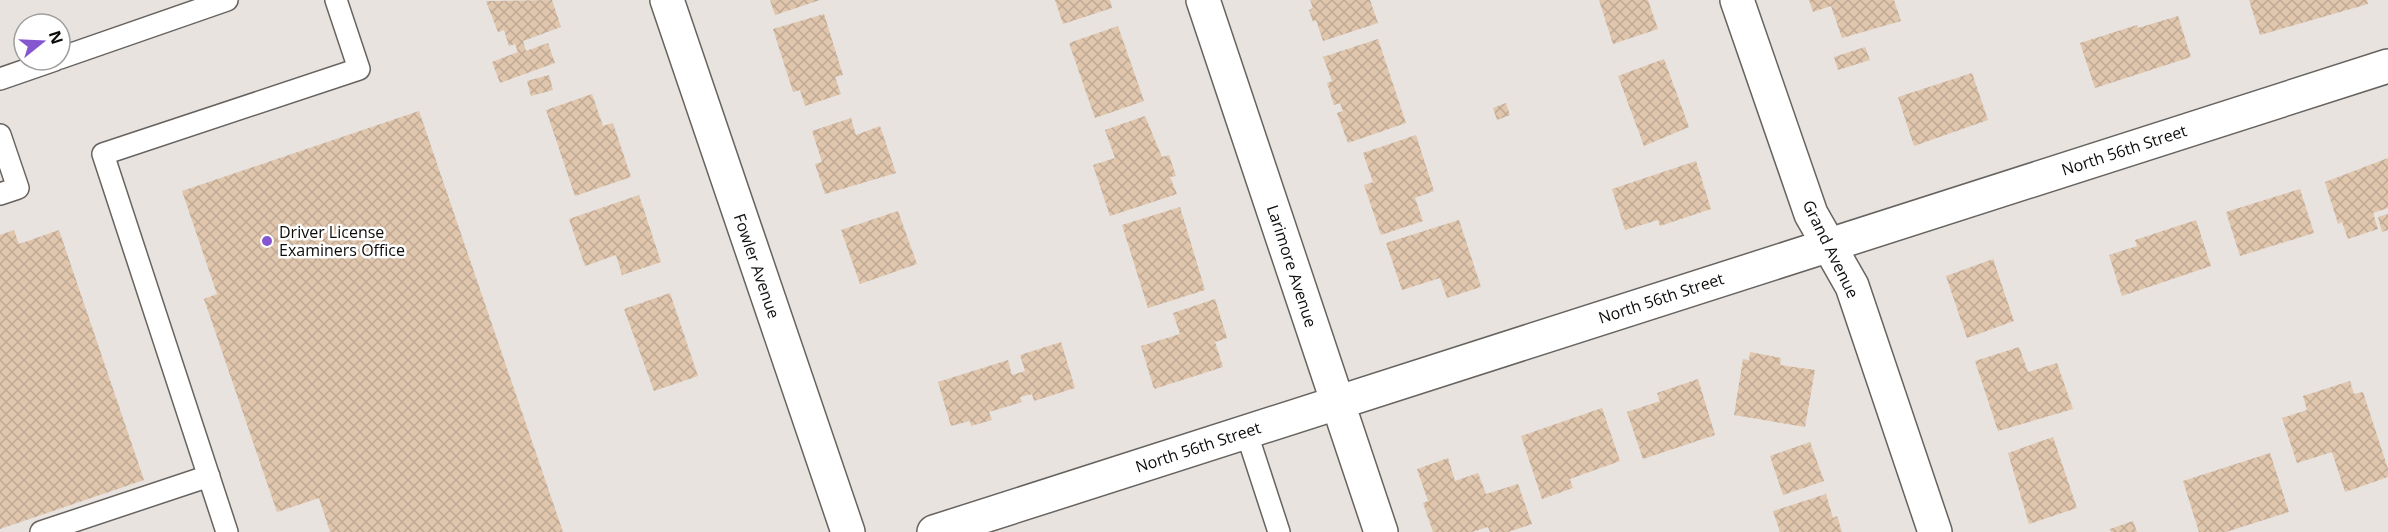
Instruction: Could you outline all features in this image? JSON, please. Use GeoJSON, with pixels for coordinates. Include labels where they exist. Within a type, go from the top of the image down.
{"type":"FeatureCollection","features":[{"type":"Feature","properties":{"kind":"street","name":"Fowler Avenue"},"geometry":{"type":"LineString","coordinates":[[667,0],[848,532]]}},
{"type":"Feature","properties":{"kind":"street","name":"Larimore Avenue"},"geometry":{"type":"LineString","coordinates":[[1203,0],[1381,532]]}},
{"type":"Feature","properties":{"kind":"street","name":"Grand Avenue"},"geometry":{"type":"LineString","coordinates":[[1737,0],[1810,214],[1852,286],[1935,532]]}},
{"type":"Feature","properties":{"kind":"street","name":"North 56th Street"},"geometry":{"type":"LineString","coordinates":[[934,532],[2388,66]]}},
{"type":"Feature","properties":{"kind":"lane"},"geometry":{"type":"LineString","coordinates":[[72,54],[226,0]]}},
{"type":"Feature","properties":{"kind":"lane"},"geometry":{"type":"LineString","coordinates":[[227,532],[103,154],[359,69],[336,0]]}},
{"type":"Feature","properties":{"kind":"lane"},"geometry":{"type":"LineString","coordinates":[[0,79],[20,72]]}},
{"type":"Feature","properties":{"kind":"lane"},"geometry":{"type":"LineString","coordinates":[[0,135],[18,188],[0,194]]}},
{"type":"Feature","properties":{"kind":"lane"},"geometry":{"type":"LineString","coordinates":[[1246,431],[1279,532]]}},
{"type":"Feature","properties":{"kind":"lane"},"geometry":{"type":"LineString","coordinates":[[41,532],[209,476]]}},
{"type":"Feature","properties":{"kind":"building"},"geometry":{"type":"Polygon","coordinates":[[[552,0],[561,27],[523,41],[526,51],[548,43],[555,63],[500,83],[492,62],[518,52],[515,44],[509,46],[504,30],[498,32],[486,1],[552,0]]]}},
{"type":"Feature","properties":{"kind":"building"},"geometry":{"type":"Polygon","coordinates":[[[770,0],[820,0],[775,15],[770,0]]]}},
{"type":"Feature","properties":{"kind":"building"},"geometry":{"type":"Polygon","coordinates":[[[1055,0],[1110,0],[1112,8],[1063,24],[1055,0]]]}},
{"type":"Feature","properties":{"kind":"building"},"geometry":{"type":"Polygon","coordinates":[[[1310,0],[1370,0],[1378,23],[1323,41],[1316,20],[1313,22],[1309,10],[1313,8],[1310,0]]]}},
{"type":"Feature","properties":{"kind":"building"},"geometry":{"type":"Polygon","coordinates":[[[1599,0],[1648,0],[1658,29],[1613,44],[1599,0]]]}},
{"type":"Feature","properties":{"kind":"building"},"geometry":{"type":"Polygon","coordinates":[[[1809,0],[1894,0],[1901,21],[1842,38],[1831,6],[1813,12],[1809,0]]]}},
{"type":"Feature","properties":{"kind":"building"},"geometry":{"type":"Polygon","coordinates":[[[2249,0],[2367,0],[2368,4],[2260,35],[2249,0]]]}},
{"type":"Feature","properties":{"kind":"building"},"geometry":{"type":"Polygon","coordinates":[[[824,14],[843,75],[835,77],[841,94],[805,106],[800,90],[793,92],[773,29],[824,14]]]}},
{"type":"Feature","properties":{"kind":"building"},"geometry":{"type":"Polygon","coordinates":[[[2178,16],[2191,57],[2095,88],[2080,43],[2137,25],[2138,28],[2178,16]]]}},
{"type":"Feature","properties":{"kind":"building"},"geometry":{"type":"Polygon","coordinates":[[[1118,26],[1144,101],[1095,118],[1069,43],[1118,26]]]}},
{"type":"Feature","properties":{"kind":"building"},"geometry":{"type":"Polygon","coordinates":[[[1378,39],[1406,123],[1348,143],[1337,113],[1343,111],[1340,103],[1334,105],[1327,83],[1332,81],[1323,57],[1378,39]]]}},
{"type":"Feature","properties":{"kind":"building"},"geometry":{"type":"Polygon","coordinates":[[[1865,47],[1870,60],[1838,70],[1834,57],[1865,47]]]}},
{"type":"Feature","properties":{"kind":"building"},"geometry":{"type":"Polygon","coordinates":[[[1664,59],[1689,127],[1644,146],[1618,76],[1664,59]]]}},
{"type":"Feature","properties":{"kind":"building"},"geometry":{"type":"Polygon","coordinates":[[[1972,73],[1988,120],[1914,146],[1898,97],[1972,73]]]}},
{"type":"Feature","properties":{"kind":"building"},"geometry":{"type":"Polygon","coordinates":[[[549,75],[553,90],[531,96],[527,81],[549,75]]]}},
{"type":"Feature","properties":{"kind":"building"},"geometry":{"type":"Polygon","coordinates":[[[592,94],[603,126],[613,123],[631,177],[575,196],[546,110],[592,94]]]}},
{"type":"Feature","properties":{"kind":"building"},"geometry":{"type":"Polygon","coordinates":[[[1506,103],[1510,115],[1497,120],[1493,108],[1506,103]]]}},
{"type":"Feature","properties":{"kind":"building"},"geometry":{"type":"Polygon","coordinates":[[[419,111],[563,532],[330,532],[319,498],[277,512],[204,299],[217,294],[182,191],[419,111]]]}},
{"type":"Feature","properties":{"kind":"building"},"geometry":{"type":"Polygon","coordinates":[[[1145,116],[1162,157],[1169,155],[1176,176],[1170,177],[1177,194],[1110,216],[1093,165],[1115,158],[1105,130],[1145,116]]]}},
{"type":"Feature","properties":{"kind":"building"},"geometry":{"type":"Polygon","coordinates":[[[851,118],[856,135],[880,126],[896,173],[825,194],[815,164],[822,162],[812,131],[851,118]]]}},
{"type":"Feature","properties":{"kind":"building"},"geometry":{"type":"Polygon","coordinates":[[[1416,135],[1434,191],[1415,198],[1423,221],[1381,235],[1364,185],[1373,182],[1363,153],[1416,135]]]}},
{"type":"Feature","properties":{"kind":"building"},"geometry":{"type":"Polygon","coordinates":[[[2388,158],[2388,208],[2373,213],[2378,229],[2348,239],[2342,222],[2338,224],[2325,182],[2388,158]]]}},
{"type":"Feature","properties":{"kind":"building"},"geometry":{"type":"Polygon","coordinates":[[[1696,161],[1711,209],[1660,226],[1658,220],[1625,230],[1612,189],[1696,161]]]}},
{"type":"Feature","properties":{"kind":"building"},"geometry":{"type":"Polygon","coordinates":[[[2300,189],[2314,233],[2240,256],[2226,212],[2300,189]]]}},
{"type":"Feature","properties":{"kind":"building"},"geometry":{"type":"Polygon","coordinates":[[[639,195],[661,262],[622,275],[616,255],[585,266],[569,219],[639,195]]]}},
{"type":"Feature","properties":{"kind":"building"},"geometry":{"type":"Polygon","coordinates":[[[1180,207],[1205,290],[1148,308],[1122,225],[1180,207]]]}},
{"type":"Feature","properties":{"kind":"building"},"geometry":{"type":"Polygon","coordinates":[[[898,211],[917,264],[860,284],[841,230],[898,211]]]}},
{"type":"Feature","properties":{"kind":"building"},"geometry":{"type":"Polygon","coordinates":[[[2388,214],[2388,230],[2382,232],[2378,217],[2388,214]]]}},
{"type":"Feature","properties":{"kind":"building"},"geometry":{"type":"Polygon","coordinates":[[[1459,220],[1481,287],[1447,298],[1440,278],[1402,290],[1386,243],[1459,220]]]}},
{"type":"Feature","properties":{"kind":"building"},"geometry":{"type":"Polygon","coordinates":[[[2196,220],[2211,266],[2122,296],[2109,255],[2137,246],[2135,240],[2196,220]]]}},
{"type":"Feature","properties":{"kind":"building"},"geometry":{"type":"Polygon","coordinates":[[[14,230],[19,244],[59,230],[144,480],[0,529],[0,235],[14,230]]]}},
{"type":"Feature","properties":{"kind":"building"},"geometry":{"type":"Polygon","coordinates":[[[1993,259],[2014,321],[1967,338],[1946,276],[1993,259]]]}},
{"type":"Feature","properties":{"kind":"building"},"geometry":{"type":"Polygon","coordinates":[[[670,293],[698,376],[654,391],[624,309],[670,293]]]}},
{"type":"Feature","properties":{"kind":"building"},"geometry":{"type":"Polygon","coordinates":[[[1215,299],[1227,338],[1215,342],[1223,367],[1154,389],[1141,346],[1180,334],[1173,313],[1215,299]]]}},
{"type":"Feature","properties":{"kind":"building"},"geometry":{"type":"Polygon","coordinates":[[[1061,342],[1075,388],[1034,401],[1032,394],[1020,397],[1022,402],[989,412],[992,420],[971,426],[970,421],[951,426],[938,382],[1008,360],[1012,375],[1025,371],[1020,355],[1061,342]]]}},
{"type":"Feature","properties":{"kind":"building"},"geometry":{"type":"Polygon","coordinates":[[[2019,347],[2028,372],[2057,363],[2073,409],[1998,431],[1975,361],[2019,347]]]}},
{"type":"Feature","properties":{"kind":"building"},"geometry":{"type":"Polygon","coordinates":[[[1750,352],[1781,358],[1780,365],[1815,370],[1805,427],[1734,415],[1743,359],[1749,360],[1750,352]]]}},
{"type":"Feature","properties":{"kind":"building"},"geometry":{"type":"Polygon","coordinates":[[[1698,379],[1715,435],[1643,459],[1627,412],[1660,401],[1657,393],[1698,379]]]}},
{"type":"Feature","properties":{"kind":"building"},"geometry":{"type":"Polygon","coordinates":[[[2350,381],[2354,394],[2363,392],[2388,469],[2388,477],[2345,492],[2332,452],[2297,463],[2282,418],[2307,410],[2303,396],[2350,381]]]}},
{"type":"Feature","properties":{"kind":"building"},"geometry":{"type":"Polygon","coordinates":[[[1602,408],[1620,461],[1570,479],[1573,488],[1542,499],[1521,436],[1602,408]]]}},
{"type":"Feature","properties":{"kind":"building"},"geometry":{"type":"Polygon","coordinates":[[[2053,437],[2077,508],[2029,524],[2008,453],[2053,437]]]}},
{"type":"Feature","properties":{"kind":"building"},"geometry":{"type":"Polygon","coordinates":[[[1810,442],[1824,481],[1783,495],[1770,456],[1810,442]]]}},
{"type":"Feature","properties":{"kind":"building"},"geometry":{"type":"Polygon","coordinates":[[[2270,453],[2289,512],[2226,532],[2199,532],[2183,481],[2270,453]]]}},
{"type":"Feature","properties":{"kind":"building"},"geometry":{"type":"Polygon","coordinates":[[[1448,458],[1455,481],[1478,473],[1486,494],[1518,484],[1532,524],[1508,532],[1490,532],[1488,527],[1472,532],[1433,532],[1423,503],[1428,501],[1417,469],[1448,458]]]}},
{"type":"Feature","properties":{"kind":"building"},"geometry":{"type":"Polygon","coordinates":[[[1826,494],[1833,518],[1837,516],[1842,532],[1780,532],[1773,511],[1826,494]]]}},
{"type":"Feature","properties":{"kind":"building"},"geometry":{"type":"Polygon","coordinates":[[[2133,521],[2137,532],[2111,532],[2110,529],[2133,521]]]}},
{"type":"Feature","properties":{"kind":"place","name":"Driver License Examiners Office"},"geometry":{"type":"Point","coordinates":[267,241]}}]}
